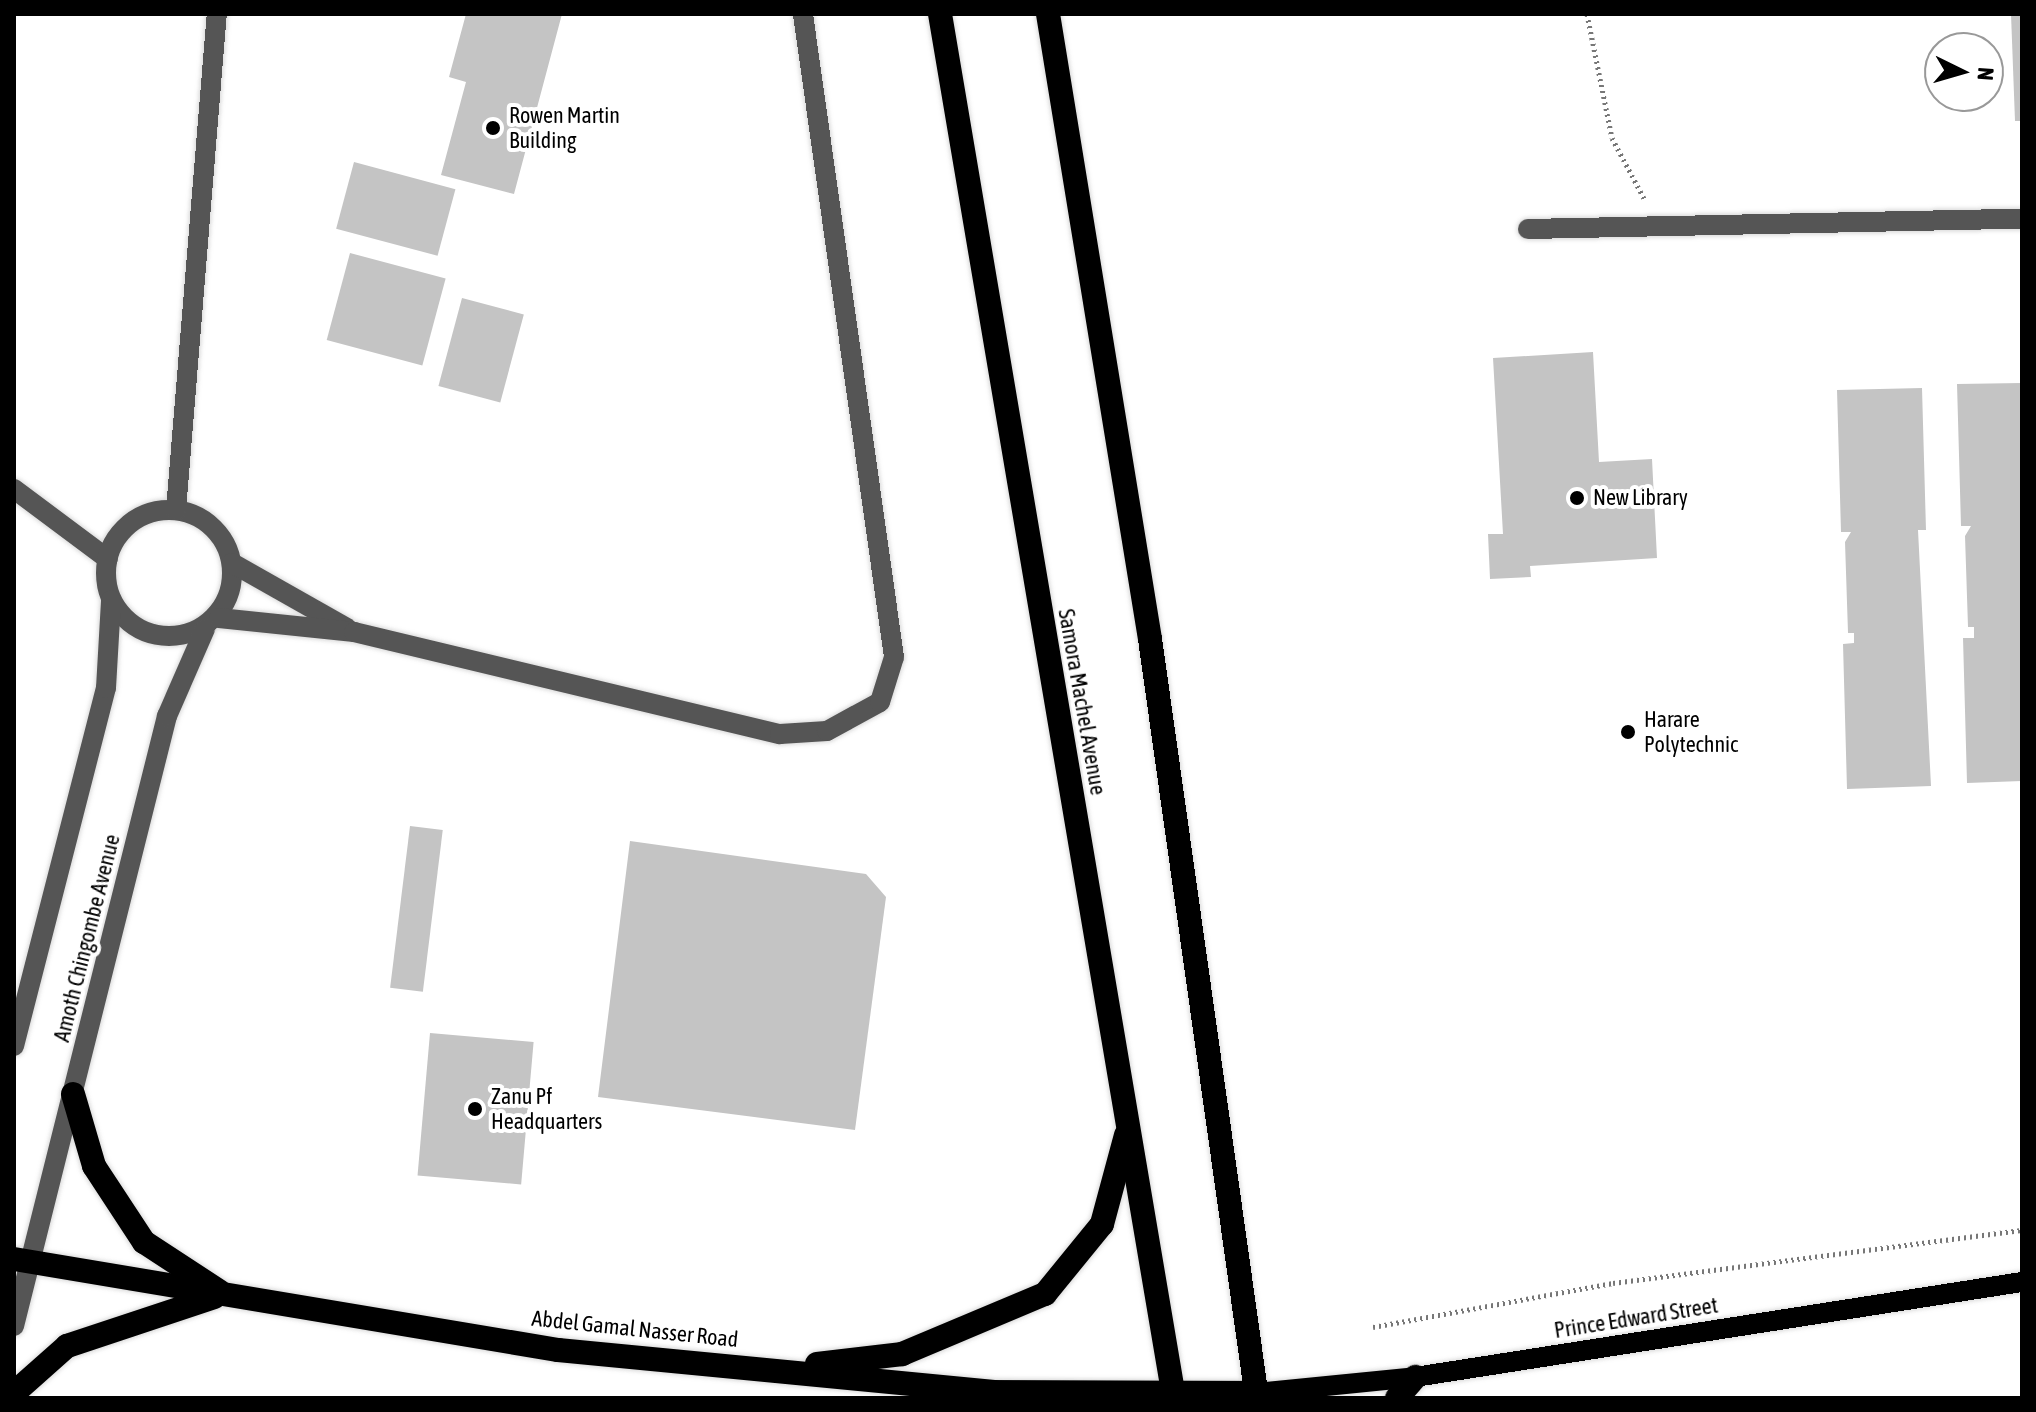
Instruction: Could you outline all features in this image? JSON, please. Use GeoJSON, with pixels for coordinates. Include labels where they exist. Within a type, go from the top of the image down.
{"type":"FeatureCollection","features":[{"type":"Feature","properties":{"kind":"highway","name":"Samora Machel Avenue"},"geometry":{"type":"LineString","coordinates":[[940,14],[1174,1397]]}},
{"type":"Feature","properties":{"kind":"highway"},"geometry":{"type":"LineString","coordinates":[[1048,14],[1150,639],[1257,1395]]}},
{"type":"Feature","properties":{"kind":"highway"},"geometry":{"type":"LineString","coordinates":[[73,1094],[94,1166],[144,1242],[224,1294]]}},
{"type":"Feature","properties":{"kind":"highway"},"geometry":{"type":"LineString","coordinates":[[775,1369],[902,1354],[1045,1294],[1102,1224],[1129,1125]]}},
{"type":"Feature","properties":{"kind":"highway","name":"Abdel Gamal Nasser Road"},"geometry":{"type":"LineString","coordinates":[[23,1261],[558,1350],[994,1392],[1174,1397],[1257,1395]]}},
{"type":"Feature","properties":{"kind":"highway"},"geometry":{"type":"LineString","coordinates":[[14,1393],[67,1346],[120,1323],[224,1294]]}},
{"type":"Feature","properties":{"kind":"highway"},"geometry":{"type":"LineString","coordinates":[[1397,1398],[1415,1377]]}},
{"type":"Feature","properties":{"kind":"main road","name":"Prince Edward Street"},"geometry":{"type":"LineString","coordinates":[[1257,1395],[1415,1377],[2022,1282]]}},
{"type":"Feature","properties":{"kind":"street"},"geometry":{"type":"LineString","coordinates":[[176,510],[217,14]]}},
{"type":"Feature","properties":{"kind":"street"},"geometry":{"type":"LineString","coordinates":[[354,632],[232,563],[211,525],[176,510],[139,517],[122,530],[108,559],[111,600],[143,631],[165,637],[212,623],[354,632],[780,734],[827,731],[880,702],[894,657],[803,14]]}},
{"type":"Feature","properties":{"kind":"street"},"geometry":{"type":"LineString","coordinates":[[1528,229],[2022,219]]}},
{"type":"Feature","properties":{"kind":"street"},"geometry":{"type":"LineString","coordinates":[[14,489],[108,559]]}},
{"type":"Feature","properties":{"kind":"street"},"geometry":{"type":"LineString","coordinates":[[212,623],[232,563]]}},
{"type":"Feature","properties":{"kind":"street","name":"Amoth Chingombe Avenue"},"geometry":{"type":"LineString","coordinates":[[14,1046],[106,688],[111,600]]}},
{"type":"Feature","properties":{"kind":"street","name":"Amoth Chingombe Avenue"},"geometry":{"type":"LineString","coordinates":[[14,1326],[23,1261],[73,1094],[167,716],[212,623]]}},
{"type":"Feature","properties":{"kind":"path"},"geometry":{"type":"LineString","coordinates":[[1587,14],[1612,138],[1658,226]]}},
{"type":"Feature","properties":{"kind":"path"},"geometry":{"type":"LineString","coordinates":[[1373,1327],[1613,1283],[2022,1230]]}},
{"type":"Feature","properties":{"kind":"building","name":"Rowen Martin Building"},"geometry":{"type":"Polygon","coordinates":[[[466,14],[562,14],[514,194],[441,175],[466,82],[449,77],[466,14]]]}},
{"type":"Feature","properties":{"kind":"building"},"geometry":{"type":"Polygon","coordinates":[[[2011,14],[2022,14],[2022,121],[2015,121],[2011,14]]]}},
{"type":"Feature","properties":{"kind":"building"},"geometry":{"type":"Polygon","coordinates":[[[354,162],[455,189],[438,256],[336,229],[354,162]]]}},
{"type":"Feature","properties":{"kind":"building"},"geometry":{"type":"Polygon","coordinates":[[[350,253],[446,279],[422,366],[327,340],[350,253]]]}},
{"type":"Feature","properties":{"kind":"building"},"geometry":{"type":"Polygon","coordinates":[[[462,298],[524,315],[500,402],[438,386],[462,298]]]}},
{"type":"Feature","properties":{"kind":"building","name":"New Library"},"geometry":{"type":"Polygon","coordinates":[[[1593,352],[1599,462],[1652,459],[1657,558],[1530,566],[1531,577],[1490,579],[1488,534],[1503,534],[1493,358],[1593,352]]]}},
{"type":"Feature","properties":{"kind":"building"},"geometry":{"type":"Polygon","coordinates":[[[2022,383],[2022,781],[1967,783],[1963,638],[1974,638],[1974,627],[1968,627],[1965,536],[1971,526],[1961,526],[1957,384],[2022,383]]]}},
{"type":"Feature","properties":{"kind":"building"},"geometry":{"type":"Polygon","coordinates":[[[1922,388],[1926,530],[1918,530],[1931,786],[1847,789],[1843,644],[1854,643],[1854,633],[1848,633],[1845,542],[1851,532],[1841,532],[1837,390],[1922,388]]]}},
{"type":"Feature","properties":{"kind":"building"},"geometry":{"type":"Polygon","coordinates":[[[410,826],[443,830],[423,992],[390,988],[410,826]]]}},
{"type":"Feature","properties":{"kind":"building"},"geometry":{"type":"Polygon","coordinates":[[[630,841],[866,874],[886,897],[855,1130],[598,1097],[630,841]]]}},
{"type":"Feature","properties":{"kind":"building","name":"Zanu Pf Headquarters"},"geometry":{"type":"Polygon","coordinates":[[[430,1033],[534,1042],[521,1185],[418,1175],[430,1033]]]}},
{"type":"Feature","properties":{"kind":"place","name":"Rowen Martin Building"},"geometry":{"type":"Point","coordinates":[493,128]}},
{"type":"Feature","properties":{"kind":"place","name":"New Library"},"geometry":{"type":"Point","coordinates":[1577,498]}},
{"type":"Feature","properties":{"kind":"place","name":"Harare Polytechnic"},"geometry":{"type":"Point","coordinates":[1628,732]}},
{"type":"Feature","properties":{"kind":"place","name":"Zanu Pf Headquarters"},"geometry":{"type":"Point","coordinates":[475,1109]}}]}
